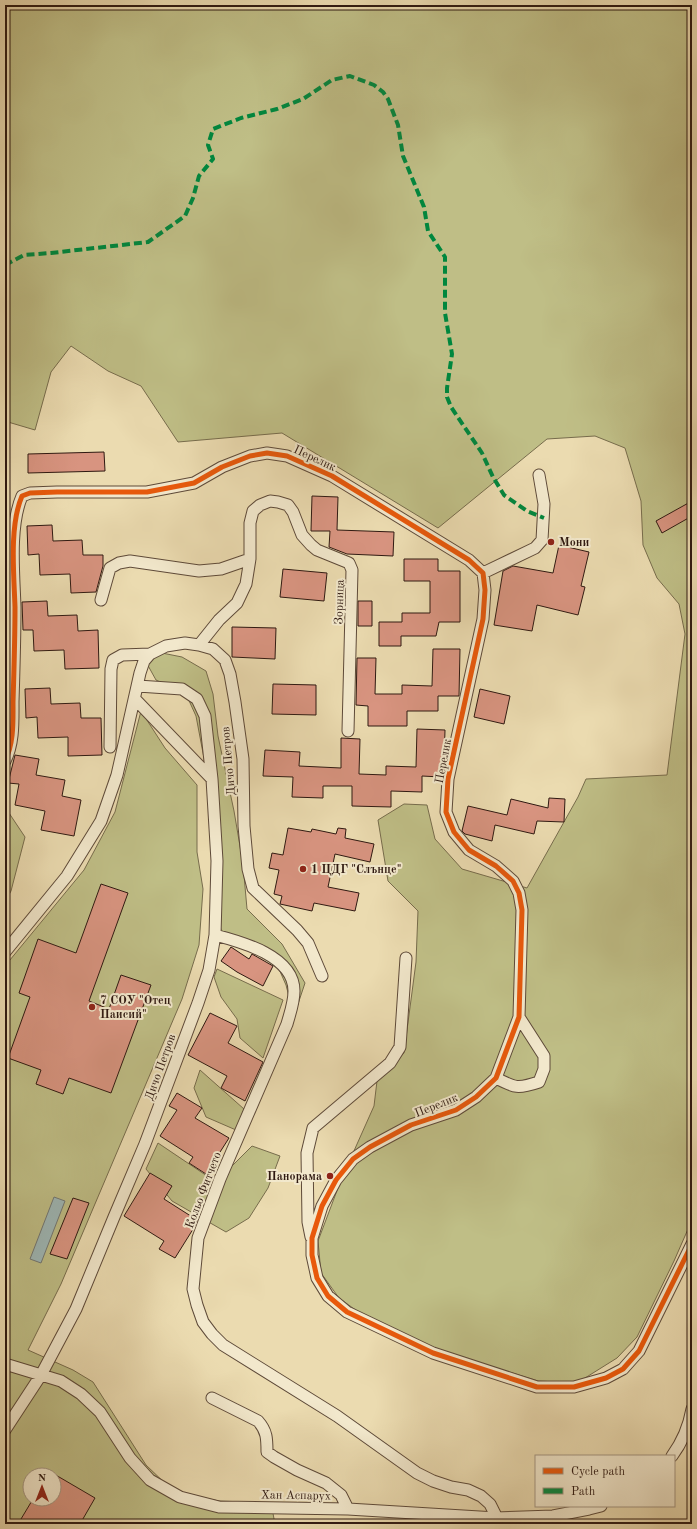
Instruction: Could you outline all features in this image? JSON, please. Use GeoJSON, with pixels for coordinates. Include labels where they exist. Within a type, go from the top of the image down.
{"type":"FeatureCollection","features":[{"type":"Feature","properties":{"kind":"street","name":"Перелик"},"geometry":{"type":"LineString","coordinates":[[5,761],[8,755],[12,735],[15,636],[14,536],[18,504],[22,496],[30,493],[57,492],[147,492],[194,484],[222,467],[250,456],[267,453],[287,456],[332,476],[469,560],[483,573],[485,590],[483,619],[448,779],[446,812],[454,832],[469,850],[496,866],[513,881],[519,893],[522,910],[519,1018],[496,1078],[476,1097],[456,1110],[411,1125],[370,1148],[353,1159],[336,1180],[322,1206],[312,1238],[312,1255],[316,1278],[328,1296],[347,1312],[433,1353],[537,1387],[574,1387],[606,1378],[623,1369],[639,1351],[692,1244]]}},
{"type":"Feature","properties":{"kind":"street"},"geometry":{"type":"LineString","coordinates":[[483,573],[535,548],[542,540],[544,504],[539,475]]}},
{"type":"Feature","properties":{"kind":"street","name":"Зорница"},"geometry":{"type":"LineString","coordinates":[[199,644],[219,620],[237,603],[246,584],[250,559],[250,523],[253,511],[260,505],[270,501],[288,505],[293,512],[302,535],[311,545],[316,550],[349,563],[352,570],[348,731]]}},
{"type":"Feature","properties":{"kind":"street"},"geometry":{"type":"LineString","coordinates":[[101,600],[110,568],[119,563],[130,562],[199,571],[221,568],[250,559]]}},
{"type":"Feature","properties":{"kind":"street","name":"Дичо Петров"},"geometry":{"type":"LineString","coordinates":[[150,654],[166,646],[185,643],[199,644],[213,649],[225,660],[230,674],[235,702],[242,759],[247,862],[252,888],[297,930],[308,943],[322,976]]}},
{"type":"Feature","properties":{"kind":"street"},"geometry":{"type":"LineString","coordinates":[[110,747],[111,669],[113,660],[122,654],[150,654]]}},
{"type":"Feature","properties":{"kind":"street"},"geometry":{"type":"LineString","coordinates":[[5,952],[67,876],[101,821],[117,776],[144,661],[150,654]]}},
{"type":"Feature","properties":{"kind":"street","name":"Дичо Петров"},"geometry":{"type":"LineString","coordinates":[[5,1430],[41,1375],[76,1310],[145,1144],[209,970],[215,935],[218,861],[212,779],[205,716],[197,699],[182,690],[138,686]]}},
{"type":"Feature","properties":{"kind":"street"},"geometry":{"type":"LineString","coordinates":[[135,699],[212,779]]}},
{"type":"Feature","properties":{"kind":"street","name":"Кольо Фитчето"},"geometry":{"type":"LineString","coordinates":[[215,935],[272,956],[287,969],[293,982],[294,991],[293,1005],[287,1024],[220,1179],[198,1238],[193,1289],[203,1322],[223,1345],[337,1416],[417,1473],[451,1487],[468,1490],[481,1496],[490,1504],[498,1521]]}},
{"type":"Feature","properties":{"kind":"street"},"geometry":{"type":"LineString","coordinates":[[312,1238],[308,1222],[307,1153],[313,1128],[390,1063],[400,1047],[406,958]]}},
{"type":"Feature","properties":{"kind":"street"},"geometry":{"type":"LineString","coordinates":[[496,1078],[509,1085],[523,1088],[539,1082],[544,1069],[544,1056],[519,1018]]}},
{"type":"Feature","properties":{"kind":"street","name":"Хан Аспарух"},"geometry":{"type":"LineString","coordinates":[[5,1364],[61,1381],[81,1394],[100,1412],[130,1458],[150,1480],[180,1497],[219,1507],[348,1509],[498,1521],[553,1516],[596,1507]]}},
{"type":"Feature","properties":{"kind":"street"},"geometry":{"type":"LineString","coordinates":[[212,1398],[258,1421],[263,1426],[267,1434],[267,1452],[274,1458],[326,1483],[341,1495],[348,1509]]}},
{"type":"Feature","properties":{"kind":"street"},"geometry":{"type":"LineString","coordinates":[[673,1455],[679,1447],[689,1426],[692,1409]]}},
{"type":"Feature","properties":{"kind":"shaded area"},"geometry":{"type":"Polygon","coordinates":[[[5,5],[692,5],[692,1220],[637,1337],[617,1358],[577,1383],[538,1381],[436,1349],[364,1316],[339,1298],[321,1273],[318,1241],[341,1180],[374,1106],[377,1081],[404,1053],[416,962],[418,911],[388,881],[378,820],[404,804],[427,805],[435,839],[462,869],[527,888],[578,797],[586,779],[667,775],[685,634],[679,604],[657,578],[643,545],[641,501],[625,448],[595,436],[547,439],[438,528],[282,433],[178,442],[141,386],[108,371],[71,346],[51,372],[35,430],[8,422],[5,424],[5,5]]]}},
{"type":"Feature","properties":{"kind":"shaded area"},"geometry":{"type":"Polygon","coordinates":[[[162,653],[182,657],[206,671],[213,694],[218,736],[234,811],[243,864],[247,909],[282,944],[305,983],[294,1016],[286,985],[275,960],[221,930],[215,903],[207,774],[196,716],[186,694],[156,680],[146,662],[162,653]]]}},
{"type":"Feature","properties":{"kind":"shaded area"},"geometry":{"type":"Polygon","coordinates":[[[141,711],[165,748],[197,785],[197,852],[203,889],[199,945],[182,999],[61,1284],[28,1350],[73,1370],[93,1382],[146,1465],[171,1489],[219,1501],[271,1503],[275,1524],[5,1524],[5,966],[84,870],[115,812],[141,711]]]}},
{"type":"Feature","properties":{"kind":"shaded area"},"geometry":{"type":"Polygon","coordinates":[[[5,807],[25,837],[11,891],[5,902],[5,807]]]}},
{"type":"Feature","properties":{"kind":"shaded area"},"geometry":{"type":"Polygon","coordinates":[[[217,969],[283,1000],[263,1058],[240,1038],[237,1019],[221,997],[214,977],[217,969]]]}},
{"type":"Feature","properties":{"kind":"shaded area"},"geometry":{"type":"Polygon","coordinates":[[[200,1070],[244,1109],[236,1130],[206,1117],[194,1088],[200,1070]]]}},
{"type":"Feature","properties":{"kind":"shaded area"},"geometry":{"type":"Polygon","coordinates":[[[158,1143],[216,1182],[252,1146],[280,1156],[268,1188],[249,1218],[226,1232],[172,1201],[146,1169],[158,1143]]]}},
{"type":"Feature","properties":{"kind":"water"},"geometry":{"type":"Polygon","coordinates":[[[54,1197],[65,1201],[41,1263],[30,1259],[54,1197]]]}},
{"type":"Feature","properties":{"kind":"building"},"geometry":{"type":"Polygon","coordinates":[[[104,452],[105,471],[28,473],[28,454],[104,452]]]}},
{"type":"Feature","properties":{"kind":"building"},"geometry":{"type":"Polygon","coordinates":[[[312,496],[338,497],[337,530],[394,532],[393,556],[347,554],[329,547],[330,531],[311,531],[312,496]]]}},
{"type":"Feature","properties":{"kind":"building"},"geometry":{"type":"Polygon","coordinates":[[[692,501],[692,516],[662,533],[656,521],[692,501]]]}},
{"type":"Feature","properties":{"kind":"building"},"geometry":{"type":"Polygon","coordinates":[[[52,525],[53,541],[82,540],[83,555],[103,555],[103,566],[96,592],[71,593],[70,574],[40,575],[39,554],[28,555],[27,526],[52,525]]]}},
{"type":"Feature","properties":{"kind":"building"},"geometry":{"type":"Polygon","coordinates":[[[559,545],[589,552],[581,586],[585,587],[578,615],[537,605],[532,631],[494,625],[503,571],[513,566],[553,573],[559,545]]]}},
{"type":"Feature","properties":{"kind":"building"},"geometry":{"type":"Polygon","coordinates":[[[404,559],[438,559],[438,571],[460,571],[460,622],[439,622],[436,636],[401,636],[401,646],[379,646],[379,622],[402,622],[402,613],[430,613],[430,581],[404,581],[404,559]]]}},
{"type":"Feature","properties":{"kind":"building"},"geometry":{"type":"Polygon","coordinates":[[[283,569],[327,573],[324,601],[280,597],[283,569]]]}},
{"type":"Feature","properties":{"kind":"building"},"geometry":{"type":"Polygon","coordinates":[[[47,601],[48,616],[77,615],[78,631],[98,630],[99,668],[65,669],[64,650],[34,651],[33,630],[23,630],[22,602],[47,601]]]}},
{"type":"Feature","properties":{"kind":"building"},"geometry":{"type":"Polygon","coordinates":[[[358,601],[372,601],[372,626],[358,626],[358,601]]]}},
{"type":"Feature","properties":{"kind":"building"},"geometry":{"type":"Polygon","coordinates":[[[232,627],[276,628],[275,659],[232,657],[232,627]]]}},
{"type":"Feature","properties":{"kind":"building"},"geometry":{"type":"Polygon","coordinates":[[[433,649],[460,649],[459,696],[438,696],[438,711],[407,711],[407,726],[368,726],[368,706],[356,705],[357,658],[376,658],[375,694],[402,694],[402,685],[432,686],[433,649]]]}},
{"type":"Feature","properties":{"kind":"building"},"geometry":{"type":"Polygon","coordinates":[[[273,684],[316,685],[316,715],[272,714],[273,684]]]}},
{"type":"Feature","properties":{"kind":"building"},"geometry":{"type":"Polygon","coordinates":[[[50,688],[51,704],[80,703],[81,718],[101,718],[102,755],[68,756],[68,737],[38,738],[37,717],[26,718],[25,689],[50,688]]]}},
{"type":"Feature","properties":{"kind":"building"},"geometry":{"type":"Polygon","coordinates":[[[480,689],[510,696],[504,724],[474,717],[480,689]]]}},
{"type":"Feature","properties":{"kind":"building"},"geometry":{"type":"Polygon","coordinates":[[[417,729],[445,730],[444,765],[441,777],[422,776],[422,792],[391,791],[391,807],[352,806],[352,786],[323,786],[323,798],[292,797],[293,777],[263,776],[265,750],[300,752],[299,766],[341,768],[341,738],[360,739],[359,774],[386,775],[386,766],[416,767],[417,729]]]}},
{"type":"Feature","properties":{"kind":"building"},"geometry":{"type":"Polygon","coordinates":[[[15,755],[39,759],[36,775],[65,780],[62,796],[81,800],[74,836],[41,830],[45,811],[15,805],[19,784],[8,783],[15,755]]]}},
{"type":"Feature","properties":{"kind":"building"},"geometry":{"type":"Polygon","coordinates":[[[549,798],[565,799],[564,822],[537,821],[534,834],[495,825],[492,841],[465,834],[462,831],[468,806],[507,815],[511,799],[548,808],[549,798]]]}},
{"type":"Feature","properties":{"kind":"building","name":"1 ЦДГ \"Слънце\""},"geometry":{"type":"Polygon","coordinates":[[[288,828],[311,832],[312,829],[336,834],[338,828],[346,829],[345,838],[374,844],[370,862],[335,854],[328,887],[359,893],[355,911],[314,903],[312,911],[280,904],[282,896],[274,894],[279,870],[269,868],[272,853],[283,855],[288,828]]]}},
{"type":"Feature","properties":{"kind":"building"},"geometry":{"type":"Polygon","coordinates":[[[101,884],[128,893],[89,1001],[109,1009],[121,975],[151,985],[111,1093],[69,1078],[63,1094],[36,1084],[41,1070],[8,1058],[30,997],[19,993],[38,939],[76,953],[101,884]]]}},
{"type":"Feature","properties":{"kind":"building"},"geometry":{"type":"Polygon","coordinates":[[[231,947],[249,959],[252,954],[273,966],[263,986],[237,972],[221,961],[231,947]]]}},
{"type":"Feature","properties":{"kind":"building"},"geometry":{"type":"Polygon","coordinates":[[[210,1013],[237,1026],[228,1043],[263,1062],[245,1101],[221,1088],[227,1076],[188,1055],[210,1013]]]}},
{"type":"Feature","properties":{"kind":"building"},"geometry":{"type":"Polygon","coordinates":[[[177,1093],[202,1108],[195,1118],[229,1138],[206,1174],[189,1163],[193,1157],[160,1136],[177,1110],[169,1106],[177,1093]]]}},
{"type":"Feature","properties":{"kind":"building"},"geometry":{"type":"Polygon","coordinates":[[[150,1173],[172,1186],[164,1199],[197,1220],[195,1226],[175,1258],[159,1249],[164,1241],[124,1216],[150,1173]]]}},
{"type":"Feature","properties":{"kind":"building"},"geometry":{"type":"Polygon","coordinates":[[[73,1198],[89,1203],[67,1259],[50,1254],[73,1198]]]}},
{"type":"Feature","properties":{"kind":"building"},"geometry":{"type":"Polygon","coordinates":[[[62,1479],[95,1498],[80,1524],[18,1524],[28,1507],[62,1507],[62,1479]]]}},
{"type":"Feature","properties":{"kind":"marked path"},"geometry":{"type":"LineString","coordinates":[[5,265],[24,255],[148,242],[185,216],[193,198],[199,176],[213,159],[208,145],[213,129],[241,118],[277,109],[303,99],[332,80],[350,76],[374,85],[383,92],[388,99],[398,125],[403,156],[424,207],[428,231],[445,257],[445,313],[452,354],[447,397],[451,407],[482,453],[493,477],[504,495],[527,511],[544,518]]}},
{"type":"Feature","properties":{"kind":"cycle path"},"geometry":{"type":"LineString","coordinates":[[5,761],[10,747],[13,725],[15,619],[13,551],[15,522],[22,496],[30,493],[57,492],[147,492],[194,483],[222,467],[250,456],[267,453],[287,456],[332,476],[469,560],[483,573],[485,590],[483,619],[448,779],[446,812],[454,832],[469,850],[496,866],[513,881],[519,893],[522,910],[519,1017],[496,1078],[476,1097],[456,1110],[411,1125],[370,1147],[353,1159],[336,1180],[322,1206],[312,1238],[312,1255],[317,1278],[328,1296],[347,1312],[433,1353],[537,1387],[574,1387],[606,1378],[623,1369],[639,1351],[692,1244]]}},
{"type":"Feature","properties":{"kind":"place","name":"Мони"},"geometry":{"type":"Point","coordinates":[551,542]}},
{"type":"Feature","properties":{"kind":"place","name":"1 ЦДГ \"Слънце\""},"geometry":{"type":"Point","coordinates":[303,869]}},
{"type":"Feature","properties":{"kind":"place","name":"7 СОУ \"Отец Паисий\""},"geometry":{"type":"Point","coordinates":[92,1007]}},
{"type":"Feature","properties":{"kind":"place","name":"Панорама"},"geometry":{"type":"Point","coordinates":[330,1176]}}]}
